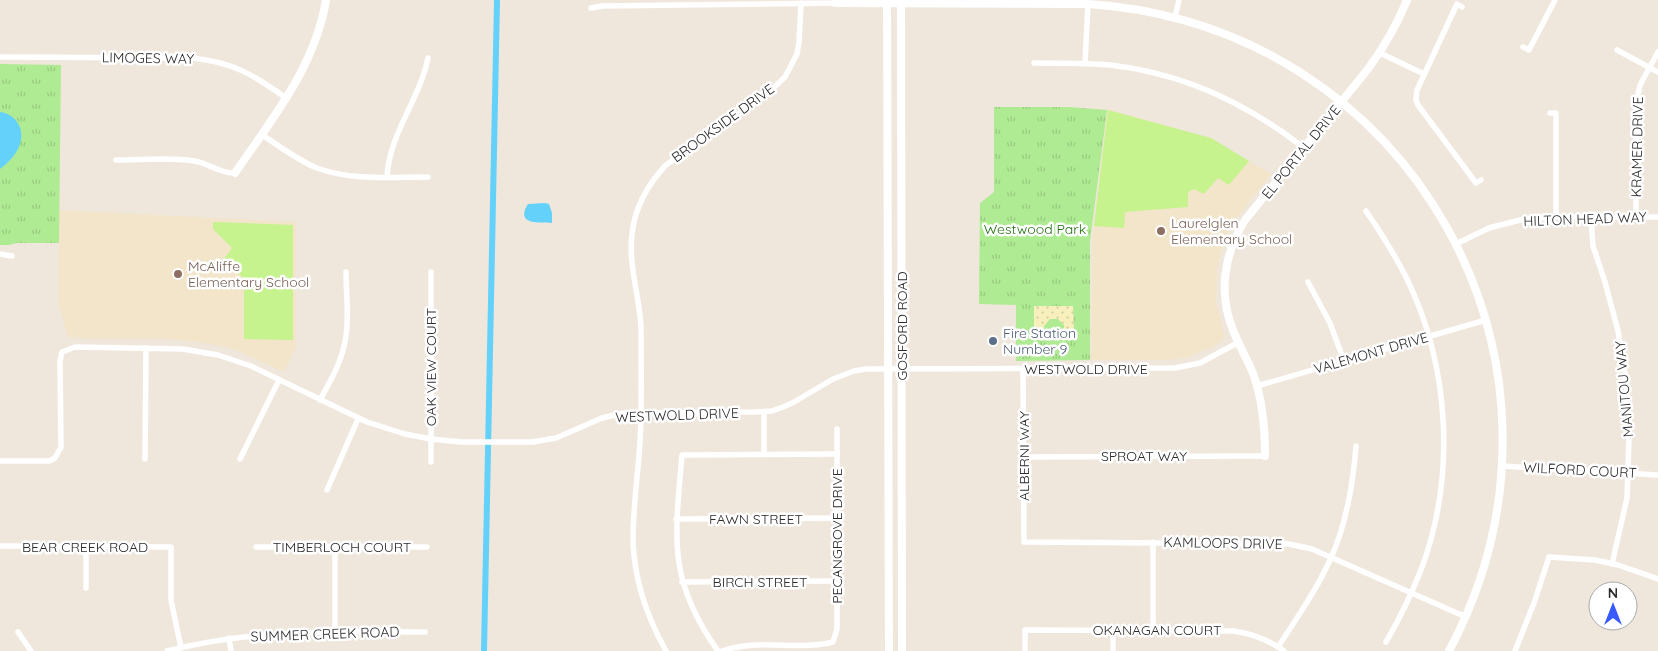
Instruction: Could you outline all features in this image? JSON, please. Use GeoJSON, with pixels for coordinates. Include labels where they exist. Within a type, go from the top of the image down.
{"type":"FeatureCollection","features":[{"type":"Feature","properties":{"kind":"street"},"geometry":{"type":"LineString","coordinates":[[116,160],[186,160],[209,165],[226,174],[235,173],[297,82],[314,48],[326,0]]}},
{"type":"Feature","properties":{"kind":"street"},"geometry":{"type":"LineString","coordinates":[[1175,17],[1179,0]]}},
{"type":"Feature","properties":{"kind":"street","name":"EL PORTAL DRIVE"},"geometry":{"type":"LineString","coordinates":[[1265,456],[1264,420],[1257,386],[1229,319],[1224,296],[1225,274],[1229,254],[1245,220],[1380,53],[1407,0]]}},
{"type":"Feature","properties":{"kind":"street"},"geometry":{"type":"LineString","coordinates":[[1523,47],[1529,50],[1555,0]]}},
{"type":"Feature","properties":{"kind":"street"},"geometry":{"type":"LineString","coordinates":[[591,8],[602,6],[901,1],[1088,4],[1126,7],[1175,17],[1212,28],[1254,46],[1301,72],[1342,102],[1372,129],[1403,162],[1430,199],[1456,244],[1470,274],[1486,320],[1494,352],[1501,397],[1503,443],[1500,492],[1492,537],[1478,588],[1449,651]]}},
{"type":"Feature","properties":{"kind":"street","name":"GOSFORD ROAD"},"geometry":{"type":"LineString","coordinates":[[901,1],[902,651]]}},
{"type":"Feature","properties":{"kind":"street","name":"GOSFORD ROAD"},"geometry":{"type":"LineString","coordinates":[[887,2],[889,651]]}},
{"type":"Feature","properties":{"kind":"street","name":"BROOKSIDE DRIVE"},"geometry":{"type":"LineString","coordinates":[[666,651],[648,615],[634,558],[633,522],[641,413],[640,318],[631,248],[632,234],[638,207],[650,184],[666,165],[768,93],[785,76],[797,54],[800,42],[802,3]]}},
{"type":"Feature","properties":{"kind":"street"},"geometry":{"type":"LineString","coordinates":[[1085,63],[1088,4]]}},
{"type":"Feature","properties":{"kind":"street"},"geometry":{"type":"LineString","coordinates":[[1462,7],[1457,4],[1417,90],[1416,100],[1476,183],[1481,180]]}},
{"type":"Feature","properties":{"kind":"street"},"geometry":{"type":"LineString","coordinates":[[1617,50],[1658,72]]}},
{"type":"Feature","properties":{"kind":"street","name":"KRAMER DRIVE"},"geometry":{"type":"LineString","coordinates":[[1636,217],[1636,104],[1640,86],[1658,52]]}},
{"type":"Feature","properties":{"kind":"street"},"geometry":{"type":"LineString","coordinates":[[1380,53],[1424,74]]}},
{"type":"Feature","properties":{"kind":"street","name":"LIMOGES WAY"},"geometry":{"type":"LineString","coordinates":[[0,57],[207,59],[221,62],[249,73],[286,98]]}},
{"type":"Feature","properties":{"kind":"street"},"geometry":{"type":"LineString","coordinates":[[388,177],[392,149],[423,79],[428,58]]}},
{"type":"Feature","properties":{"kind":"street"},"geometry":{"type":"LineString","coordinates":[[1034,63],[1085,63],[1131,68],[1176,79],[1249,110],[1272,124],[1304,148]]}},
{"type":"Feature","properties":{"kind":"street"},"geometry":{"type":"LineString","coordinates":[[1550,113],[1556,113],[1556,217]]}},
{"type":"Feature","properties":{"kind":"street"},"geometry":{"type":"LineString","coordinates":[[261,134],[291,154],[318,168],[346,175],[428,177]]}},
{"type":"Feature","properties":{"kind":"street"},"geometry":{"type":"LineString","coordinates":[[1366,211],[1386,240],[1418,305],[1429,336],[1442,406],[1442,468],[1439,498],[1430,543],[1412,593],[1386,642]]}},
{"type":"Feature","properties":{"kind":"street","name":"HILTON HEAD WAY"},"geometry":{"type":"LineString","coordinates":[[1456,244],[1506,222],[1524,219],[1556,217],[1658,217]]}},
{"type":"Feature","properties":{"kind":"street","name":"MANITOU WAY"},"geometry":{"type":"LineString","coordinates":[[1591,217],[1593,246],[1612,307],[1623,356],[1628,409],[1628,473],[1624,515],[1612,564]]}},
{"type":"Feature","properties":{"kind":"street"},"geometry":{"type":"LineString","coordinates":[[0,254],[12,256]]}},
{"type":"Feature","properties":{"kind":"street"},"geometry":{"type":"LineString","coordinates":[[320,400],[344,346],[346,334],[346,272]]}},
{"type":"Feature","properties":{"kind":"street","name":"OAK VIEW COURT"},"geometry":{"type":"LineString","coordinates":[[431,272],[431,462]]}},
{"type":"Feature","properties":{"kind":"street"},"geometry":{"type":"LineString","coordinates":[[1308,282],[1330,323],[1344,361]]}},
{"type":"Feature","properties":{"kind":"street","name":"VALEMONT DRIVE"},"geometry":{"type":"LineString","coordinates":[[1257,386],[1486,320]]}},
{"type":"Feature","properties":{"kind":"street","name":"WESTWOLD DRIVE"},"geometry":{"type":"LineString","coordinates":[[0,461],[49,461],[56,458],[61,447],[60,361],[62,352],[75,347],[183,349],[218,355],[252,366],[358,419],[386,429],[431,439],[461,442],[533,442],[546,440],[612,415],[764,412],[794,402],[833,378],[866,369],[1174,368],[1200,362],[1239,342]]}},
{"type":"Feature","properties":{"kind":"street"},"geometry":{"type":"LineString","coordinates":[[145,459],[146,348]]}},
{"type":"Feature","properties":{"kind":"street","name":"ALBERNI WAY"},"geometry":{"type":"LineString","coordinates":[[1024,369],[1024,542]]}},
{"type":"Feature","properties":{"kind":"street"},"geometry":{"type":"LineString","coordinates":[[240,459],[279,380]]}},
{"type":"Feature","properties":{"kind":"street"},"geometry":{"type":"LineString","coordinates":[[764,412],[764,454]]}},
{"type":"Feature","properties":{"kind":"street"},"geometry":{"type":"LineString","coordinates":[[327,490],[358,419]]}},
{"type":"Feature","properties":{"kind":"street","name":"PECANGROVE DRIVE"},"geometry":{"type":"LineString","coordinates":[[722,651],[746,646],[821,646],[833,642],[837,629],[836,429]]}},
{"type":"Feature","properties":{"kind":"street"},"geometry":{"type":"LineString","coordinates":[[1278,647],[1312,595],[1331,558],[1350,500],[1356,446]]}},
{"type":"Feature","properties":{"kind":"street"},"geometry":{"type":"LineString","coordinates":[[718,651],[693,611],[682,582],[677,553],[676,519],[682,455],[836,454]]}},
{"type":"Feature","properties":{"kind":"street","name":"SPROAT WAY"},"geometry":{"type":"LineString","coordinates":[[1024,457],[1265,456]]}},
{"type":"Feature","properties":{"kind":"street","name":"WILFORD COURT"},"geometry":{"type":"LineString","coordinates":[[1502,466],[1658,475]]}},
{"type":"Feature","properties":{"kind":"street","name":"FAWN STREET"},"geometry":{"type":"LineString","coordinates":[[676,519],[837,518]]}},
{"type":"Feature","properties":{"kind":"street","name":"KAMLOOPS DRIVE"},"geometry":{"type":"LineString","coordinates":[[1024,542],[1278,543],[1300,546],[1466,617]]}},
{"type":"Feature","properties":{"kind":"street"},"geometry":{"type":"LineString","coordinates":[[1153,542],[1153,630]]}},
{"type":"Feature","properties":{"kind":"street","name":"BEAR CREEK ROAD"},"geometry":{"type":"LineString","coordinates":[[0,546],[171,547],[171,600],[181,648]]}},
{"type":"Feature","properties":{"kind":"street"},"geometry":{"type":"LineString","coordinates":[[86,546],[86,588]]}},
{"type":"Feature","properties":{"kind":"street","name":"TIMBERLOCH COURT"},"geometry":{"type":"LineString","coordinates":[[256,547],[427,547]]}},
{"type":"Feature","properties":{"kind":"street"},"geometry":{"type":"LineString","coordinates":[[335,547],[335,631]]}},
{"type":"Feature","properties":{"kind":"street"},"geometry":{"type":"LineString","coordinates":[[1514,651],[1534,603],[1549,557],[1587,559],[1612,564],[1658,579]]}},
{"type":"Feature","properties":{"kind":"street","name":"BIRCH STREET"},"geometry":{"type":"LineString","coordinates":[[682,582],[837,581]]}},
{"type":"Feature","properties":{"kind":"street","name":"OKANAGAN COURT"},"geometry":{"type":"LineString","coordinates":[[1025,651],[1025,630],[1153,630],[1234,631],[1258,637],[1284,651]]}},
{"type":"Feature","properties":{"kind":"street"},"geometry":{"type":"LineString","coordinates":[[1113,630],[1113,651]]}},
{"type":"Feature","properties":{"kind":"street","name":"SUMMER CREEK ROAD"},"geometry":{"type":"LineString","coordinates":[[167,651],[229,638],[265,634],[335,631],[425,632]]}},
{"type":"Feature","properties":{"kind":"street"},"geometry":{"type":"LineString","coordinates":[[18,632],[31,651]]}},
{"type":"Feature","properties":{"kind":"street"},"geometry":{"type":"LineString","coordinates":[[229,638],[231,651]]}},
{"type":"Feature","properties":{"kind":"shaded area","name":"Laurelglen Elementary School"},"geometry":{"type":"Polygon","coordinates":[[[1107,109],[1211,138],[1271,174],[1234,221],[1224,240],[1217,269],[1216,302],[1225,338],[1213,347],[1186,358],[1165,360],[1091,360],[1092,242],[1107,109]]]}},
{"type":"Feature","properties":{"kind":"shaded area","name":"McAliffe Elementary School"},"geometry":{"type":"Polygon","coordinates":[[[59,210],[296,222],[296,348],[284,372],[233,349],[212,344],[171,339],[68,338],[59,305],[59,210]]]}},
{"type":"Feature","properties":{"kind":"green space"},"geometry":{"type":"Polygon","coordinates":[[[0,64],[61,65],[59,243],[0,245],[0,64]]]}},
{"type":"Feature","properties":{"kind":"green space","name":"Westwood Park"},"geometry":{"type":"Polygon","coordinates":[[[994,107],[1069,107],[1107,110],[1090,241],[1090,360],[1016,361],[1016,305],[979,304],[980,203],[994,192],[994,107]]]}},
{"type":"Feature","properties":{"kind":"green space"},"geometry":{"type":"Polygon","coordinates":[[[1108,110],[1211,138],[1249,161],[1229,185],[1218,178],[1204,194],[1194,189],[1188,192],[1188,207],[1125,212],[1124,228],[1094,226],[1108,110]]]}},
{"type":"Feature","properties":{"kind":"green space"},"geometry":{"type":"Polygon","coordinates":[[[213,222],[293,225],[293,340],[244,339],[244,279],[224,259],[232,248],[213,229],[213,222]]]}},
{"type":"Feature","properties":{"kind":"sand"},"geometry":{"type":"Polygon","coordinates":[[[1034,306],[1073,306],[1074,331],[1064,331],[1064,325],[1058,319],[1050,319],[1044,326],[1044,331],[1034,331],[1034,306]]]}},
{"type":"Feature","properties":{"kind":"water"},"geometry":{"type":"Polygon","coordinates":[[[0,112],[6,113],[15,119],[20,128],[21,138],[17,151],[0,169],[0,112]]]}},
{"type":"Feature","properties":{"kind":"water"},"geometry":{"type":"Polygon","coordinates":[[[528,204],[549,204],[552,213],[552,223],[531,221],[524,216],[528,204]]]}},
{"type":"Feature","properties":{"kind":"waterway"},"geometry":{"type":"LineString","coordinates":[[484,651],[497,0]]}},
{"type":"Feature","properties":{"kind":"place","name":"Laurelglen Elementary School"},"geometry":{"type":"Point","coordinates":[1161,231]}},
{"type":"Feature","properties":{"kind":"place","name":"McAliffe Elementary School"},"geometry":{"type":"Point","coordinates":[178,274]}},
{"type":"Feature","properties":{"kind":"place","name":"Fire Station Number 9"},"geometry":{"type":"Point","coordinates":[993,341]}}]}
